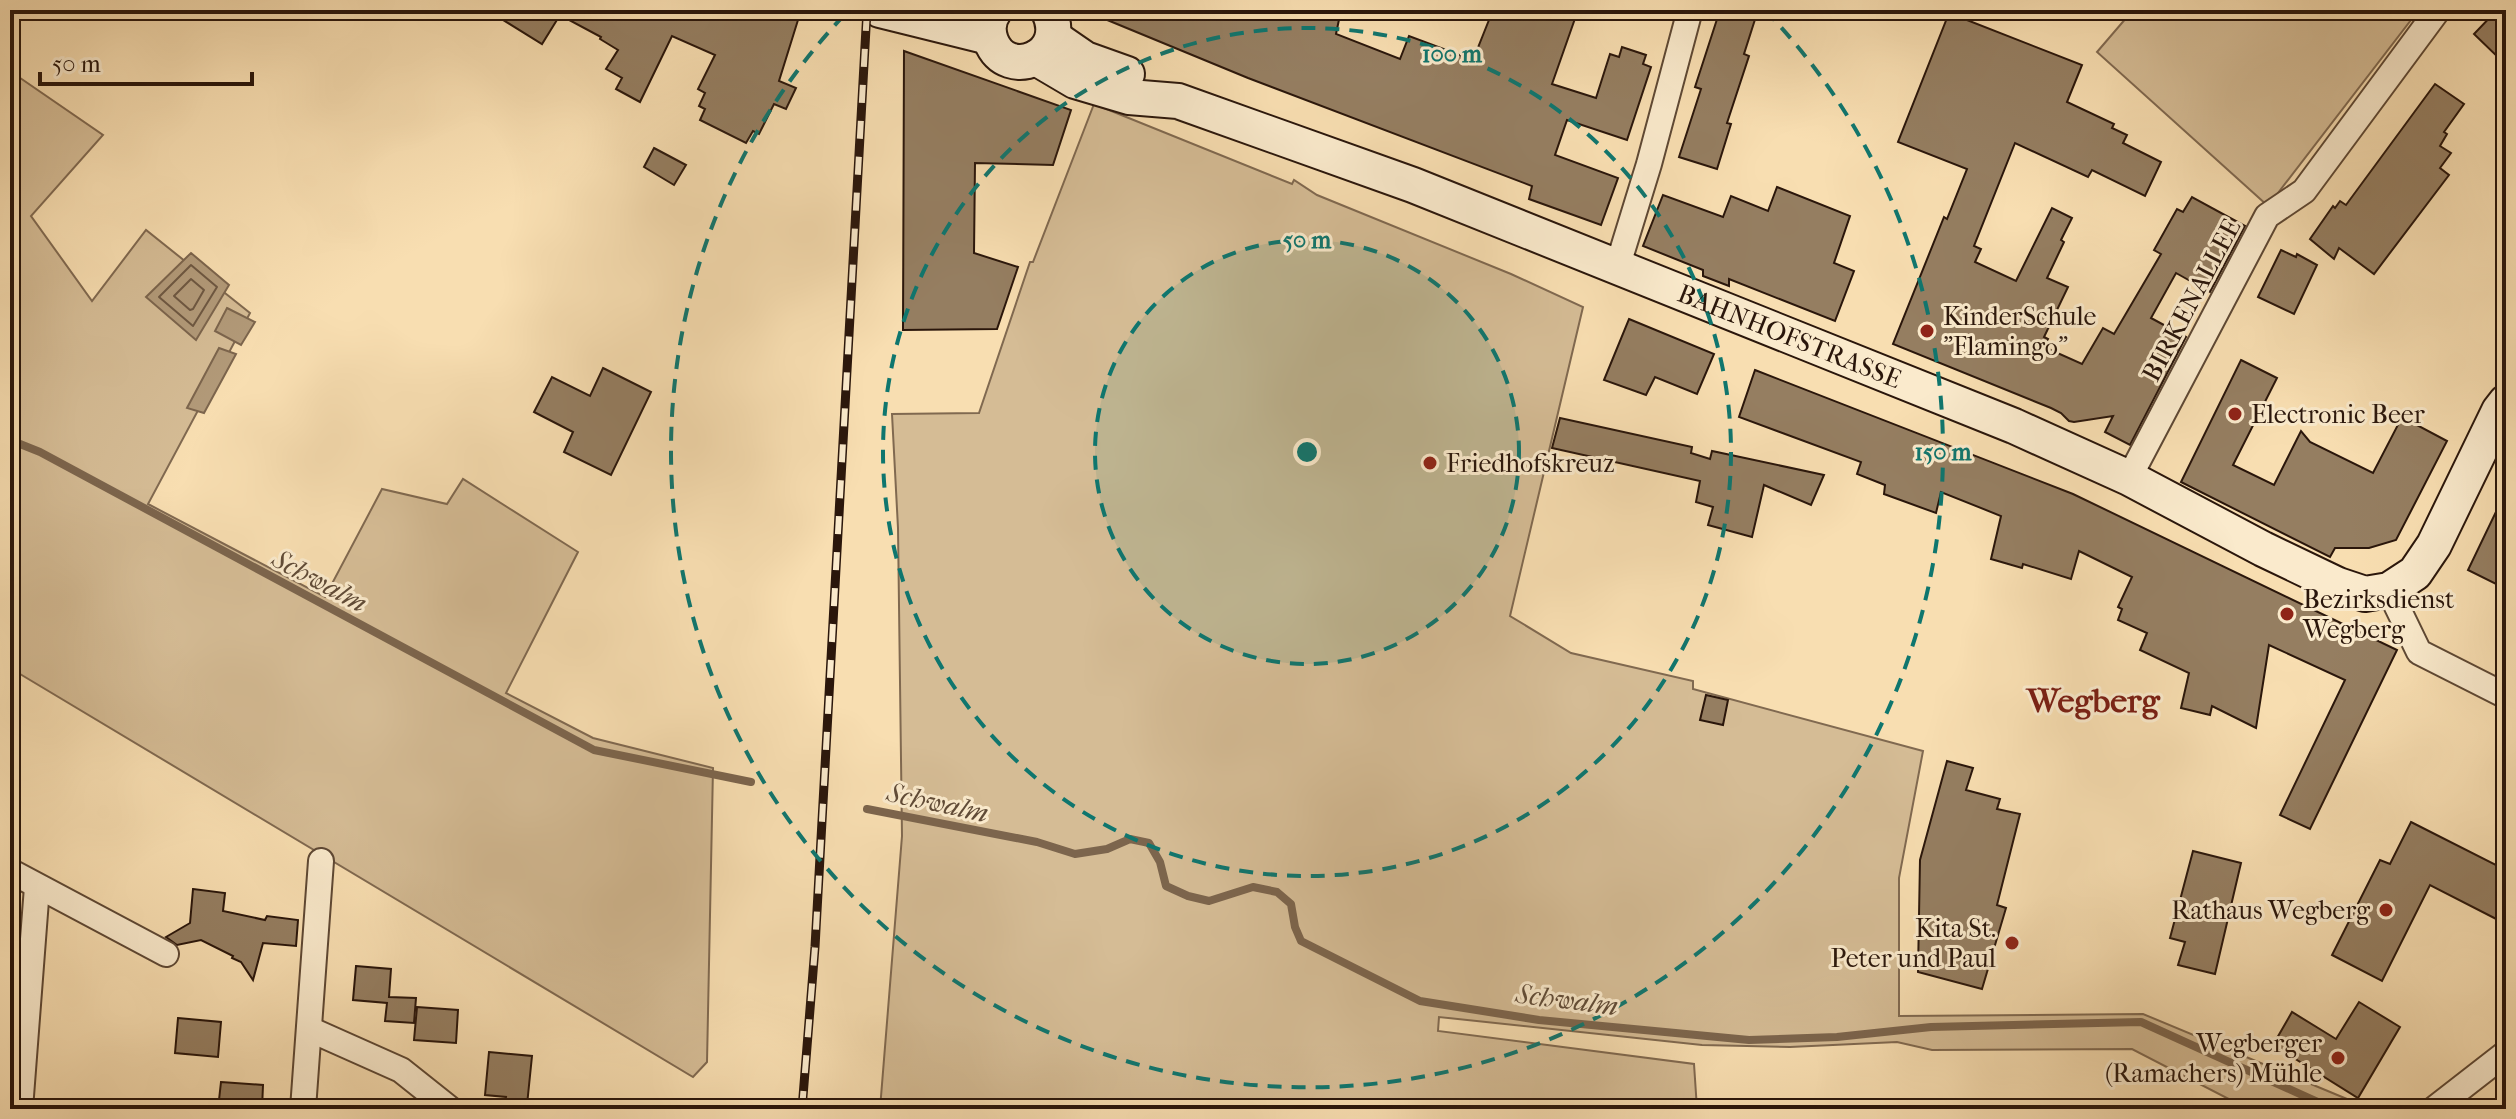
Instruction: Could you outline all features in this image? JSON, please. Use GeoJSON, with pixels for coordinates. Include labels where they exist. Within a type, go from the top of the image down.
{"type":"FeatureCollection","features":[{"type":"Feature","properties":{"kind":"street","name":"BAHNHOFSTRASSE"},"geometry":{"type":"LineString","coordinates":[[880,10],[992,23],[993,46],[1007,59],[1017,62],[1045,35],[1085,59],[1155,84],[1178,101],[1413,185],[2014,426],[2129,478],[2338,585],[2365,594],[2389,590]]}},
{"type":"Feature","properties":{"kind":"street"},"geometry":{"type":"LineString","coordinates":[[1617,268],[1649,164],[1690,10]]}},
{"type":"Feature","properties":{"kind":"street","name":"BIRKENALLEE"},"geometry":{"type":"LineString","coordinates":[[2129,478],[2267,216],[2304,191],[2438,10]]}},
{"type":"Feature","properties":{"kind":"street"},"geometry":{"type":"LineString","coordinates":[[2506,402],[2434,545],[2415,573],[2389,590],[2419,652],[2506,696]]}},
{"type":"Feature","properties":{"kind":"street"},"geometry":{"type":"LineString","coordinates":[[303,1109],[321,861]]}},
{"type":"Feature","properties":{"kind":"street"},"geometry":{"type":"LineString","coordinates":[[10,871],[166,954]]}},
{"type":"Feature","properties":{"kind":"street"},"geometry":{"type":"LineString","coordinates":[[20,1109],[37,887]]}},
{"type":"Feature","properties":{"kind":"street"},"geometry":{"type":"LineString","coordinates":[[309,1029],[401,1070],[450,1109]]}},
{"type":"Feature","properties":{"kind":"street"},"geometry":{"type":"LineString","coordinates":[[2434,1109],[2506,1053]]}},
{"type":"Feature","properties":{"kind":"shaded area"},"geometry":{"type":"Polygon","coordinates":[[[2133,10],[2390,10],[2404,20],[2414,16],[2268,206],[2097,52],[2133,10]]]}},
{"type":"Feature","properties":{"kind":"shaded area"},"geometry":{"type":"Polygon","coordinates":[[[10,71],[103,135],[31,216],[92,301],[146,230],[250,313],[148,504],[325,597],[382,489],[447,504],[463,479],[578,552],[506,693],[593,738],[713,768],[707,1062],[693,1077],[10,668],[10,71]]]}},
{"type":"Feature","properties":{"kind":"shaded area"},"geometry":{"type":"Polygon","coordinates":[[[1094,104],[1292,184],[1294,180],[1317,195],[1511,274],[1583,307],[1510,616],[1571,653],[1693,681],[1693,689],[1923,751],[1899,878],[1899,1016],[2143,1014],[2371,1109],[2248,1109],[2132,1049],[1932,1050],[1897,1042],[1790,1047],[1702,1045],[1439,1017],[1438,1031],[1694,1064],[1697,1109],[880,1109],[902,836],[898,528],[892,414],[979,413],[1030,262],[1033,262],[1094,104]]]}},
{"type":"Feature","properties":{"kind":"water"},"geometry":{"type":"Polygon","coordinates":[[[191,253],[229,285],[196,340],[146,297],[191,253]]]}},
{"type":"Feature","properties":{"kind":"water"},"geometry":{"type":"Polygon","coordinates":[[[227,308],[255,322],[241,345],[215,331],[227,308]]]}},
{"type":"Feature","properties":{"kind":"water"},"geometry":{"type":"Polygon","coordinates":[[[219,348],[236,354],[204,413],[187,408],[219,348]]]}},
{"type":"Feature","properties":{"kind":"building"},"geometry":{"type":"Polygon","coordinates":[[[487,10],[767,10],[798,20],[779,81],[796,88],[786,109],[774,104],[759,134],[753,131],[746,143],[700,120],[705,109],[699,106],[705,93],[698,89],[715,55],[672,36],[640,102],[616,89],[622,78],[606,69],[618,50],[601,37],[560,15],[542,44],[487,10]]]}},
{"type":"Feature","properties":{"kind":"building"},"geometry":{"type":"Polygon","coordinates":[[[1083,10],[1341,10],[1336,34],[1400,59],[1409,36],[1473,60],[1493,10],[1578,10],[1552,84],[1596,98],[1610,54],[1619,57],[1622,47],[1646,55],[1643,64],[1651,67],[1627,140],[1567,120],[1555,155],[1618,178],[1601,225],[1529,199],[1532,186],[1248,78],[1083,10]]]}},
{"type":"Feature","properties":{"kind":"building"},"geometry":{"type":"Polygon","coordinates":[[[1720,10],[1758,10],[1744,54],[1749,56],[1727,123],[1731,124],[1717,169],[1679,157],[1701,89],[1695,87],[1720,10]]]}},
{"type":"Feature","properties":{"kind":"building"},"geometry":{"type":"Polygon","coordinates":[[[2497,10],[2506,10],[2506,65],[2474,34],[2497,10]]]}},
{"type":"Feature","properties":{"kind":"building"},"geometry":{"type":"Polygon","coordinates":[[[1949,13],[2082,65],[2067,102],[2114,124],[2112,128],[2127,135],[2123,143],[2161,162],[2145,196],[2092,170],[2088,177],[2015,143],[1974,246],[1981,249],[1975,262],[2016,281],[2052,208],[2072,218],[2047,278],[2068,287],[2044,337],[2048,339],[2044,347],[2082,364],[2103,328],[2114,334],[2161,254],[2154,250],[2177,209],[2183,212],[2192,197],[2245,226],[2210,292],[2176,273],[2151,318],[2186,337],[2130,445],[2105,432],[2113,416],[2069,421],[2051,408],[1893,344],[1944,217],[1947,219],[1967,169],[1898,142],[1949,13]]]}},
{"type":"Feature","properties":{"kind":"building"},"geometry":{"type":"Polygon","coordinates":[[[904,51],[1071,110],[1053,165],[975,163],[974,253],[1018,267],[997,329],[903,330],[904,51]]]}},
{"type":"Feature","properties":{"kind":"building"},"geometry":{"type":"Polygon","coordinates":[[[2435,84],[2464,104],[2444,132],[2447,134],[2440,146],[2451,153],[2440,168],[2449,175],[2374,274],[2339,248],[2334,259],[2310,239],[2333,206],[2335,208],[2340,201],[2346,205],[2435,84]]]}},
{"type":"Feature","properties":{"kind":"building"},"geometry":{"type":"Polygon","coordinates":[[[654,148],[686,165],[674,185],[644,167],[654,148]]]}},
{"type":"Feature","properties":{"kind":"building"},"geometry":{"type":"Polygon","coordinates":[[[1777,187],[1850,216],[1834,263],[1854,271],[1835,321],[1729,279],[1729,286],[1703,276],[1703,270],[1643,246],[1663,195],[1723,217],[1731,196],[1768,211],[1777,187]]]}},
{"type":"Feature","properties":{"kind":"building"},"geometry":{"type":"Polygon","coordinates":[[[2281,250],[2296,257],[2297,254],[2317,265],[2294,314],[2258,297],[2281,250]]]}},
{"type":"Feature","properties":{"kind":"building"},"geometry":{"type":"Polygon","coordinates":[[[1629,319],[1714,354],[1697,394],[1655,377],[1646,395],[1604,380],[1629,319]]]}},
{"type":"Feature","properties":{"kind":"building"},"geometry":{"type":"Polygon","coordinates":[[[2241,360],[2277,378],[2233,465],[2274,485],[2301,431],[2310,442],[2373,473],[2402,417],[2447,441],[2396,540],[2369,548],[2335,548],[2330,557],[2181,482],[2241,360]]]}},
{"type":"Feature","properties":{"kind":"building"},"geometry":{"type":"Polygon","coordinates":[[[603,368],[651,392],[611,475],[564,452],[573,432],[534,412],[552,377],[590,396],[603,368]]]}},
{"type":"Feature","properties":{"kind":"building"},"geometry":{"type":"Polygon","coordinates":[[[1755,370],[2073,494],[2397,650],[2310,829],[2280,815],[2345,680],[2269,645],[2256,728],[2212,706],[2210,715],[2181,708],[2189,673],[2140,650],[2147,633],[2118,620],[2122,609],[2118,607],[2132,577],[2079,551],[2071,579],[2023,564],[2022,568],[1991,559],[2001,516],[1941,492],[1936,513],[1884,494],[1885,485],[1857,474],[1861,462],[1739,417],[1755,370]]]}},
{"type":"Feature","properties":{"kind":"building"},"geometry":{"type":"Polygon","coordinates":[[[1560,418],[1692,447],[1691,453],[1710,459],[1712,451],[1824,475],[1811,505],[1764,485],[1752,537],[1708,525],[1713,507],[1696,502],[1700,481],[1552,448],[1560,418]]]}},
{"type":"Feature","properties":{"kind":"building"},"geometry":{"type":"Polygon","coordinates":[[[2506,491],[2506,589],[2468,570],[2506,491]]]}},
{"type":"Feature","properties":{"kind":"building"},"geometry":{"type":"Polygon","coordinates":[[[1706,695],[1728,700],[1723,725],[1700,720],[1706,695]]]}},
{"type":"Feature","properties":{"kind":"building"},"geometry":{"type":"Polygon","coordinates":[[[1947,761],[1973,768],[1966,790],[2000,799],[1997,809],[2020,814],[1997,905],[2006,908],[1982,989],[1918,972],[1920,860],[1947,761]]]}},
{"type":"Feature","properties":{"kind":"building","name":"Rathaus Wegberg"},"geometry":{"type":"Polygon","coordinates":[[[2411,822],[2506,870],[2506,924],[2430,885],[2382,981],[2332,955],[2380,860],[2390,864],[2411,822]]]}},
{"type":"Feature","properties":{"kind":"building"},"geometry":{"type":"Polygon","coordinates":[[[2193,851],[2241,863],[2215,974],[2178,965],[2185,942],[2170,938],[2193,851]]]}},
{"type":"Feature","properties":{"kind":"building"},"geometry":{"type":"Polygon","coordinates":[[[193,889],[225,893],[223,911],[265,920],[267,916],[298,920],[296,946],[263,943],[253,980],[241,962],[201,940],[177,945],[166,937],[190,923],[193,889]]]}},
{"type":"Feature","properties":{"kind":"building"},"geometry":{"type":"Polygon","coordinates":[[[356,966],[391,969],[389,997],[416,998],[414,1023],[385,1021],[387,1003],[353,1000],[356,966]]]}},
{"type":"Feature","properties":{"kind":"building","name":"Wegberger (Ramachers) Mühle"},"geometry":{"type":"Polygon","coordinates":[[[2359,1002],[2400,1027],[2358,1098],[2273,1045],[2292,1012],[2336,1039],[2359,1002]]]}},
{"type":"Feature","properties":{"kind":"building"},"geometry":{"type":"Polygon","coordinates":[[[417,1007],[458,1010],[456,1043],[414,1040],[417,1007]]]}},
{"type":"Feature","properties":{"kind":"building"},"geometry":{"type":"Polygon","coordinates":[[[178,1018],[221,1022],[218,1057],[175,1053],[178,1018]]]}},
{"type":"Feature","properties":{"kind":"building"},"geometry":{"type":"Polygon","coordinates":[[[489,1052],[532,1056],[527,1105],[505,1103],[506,1097],[485,1095],[489,1052]]]}},
{"type":"Feature","properties":{"kind":"building"},"geometry":{"type":"Polygon","coordinates":[[[221,1082],[263,1085],[262,1109],[218,1109],[221,1082]]]}},
{"type":"Feature","properties":{"kind":"waterway","name":"Schwalm"},"geometry":{"type":"LineString","coordinates":[[10,440],[40,452],[594,750],[751,782]]}},
{"type":"Feature","properties":{"kind":"waterway","name":"Schwalm"},"geometry":{"type":"LineString","coordinates":[[867,809],[1037,842],[1075,854],[1107,849],[1130,839],[1149,843],[1160,862],[1166,886],[1209,901],[1253,887],[1277,892],[1291,904],[1301,941],[1420,1001],[1539,1020],[1749,1040],[1837,1037],[1931,1027],[2141,1022],[2333,1109]]}},
{"type":"Feature","properties":{"kind":"railway"},"geometry":{"type":"LineString","coordinates":[[802,1109],[815,947],[867,10]]}},
{"type":"Feature","properties":{"kind":"place","name":"KinderSchule \"Flamingo\""},"geometry":{"type":"Point","coordinates":[1927,331]}},
{"type":"Feature","properties":{"kind":"place","name":"Electronic Beer"},"geometry":{"type":"Point","coordinates":[2235,414]}},
{"type":"Feature","properties":{"kind":"place","name":"Friedhofskreuz"},"geometry":{"type":"Point","coordinates":[1430,463]}},
{"type":"Feature","properties":{"kind":"place","name":"Bezirksdienst Wegberg"},"geometry":{"type":"Point","coordinates":[2287,614]}},
{"type":"Feature","properties":{"kind":"place","name":"Rathaus Wegberg"},"geometry":{"type":"Point","coordinates":[2386,910]}},
{"type":"Feature","properties":{"kind":"place","name":"Kita St. Peter und Paul"},"geometry":{"type":"Point","coordinates":[2012,943]}},
{"type":"Feature","properties":{"kind":"place","name":"Wegberger (Ramachers) Mühle"},"geometry":{"type":"Point","coordinates":[2338,1058]}},
{"type":"Feature","properties":{"kind":"district","name":"Wegberg"},"geometry":{"type":"Point","coordinates":[2093,700]}}]}
